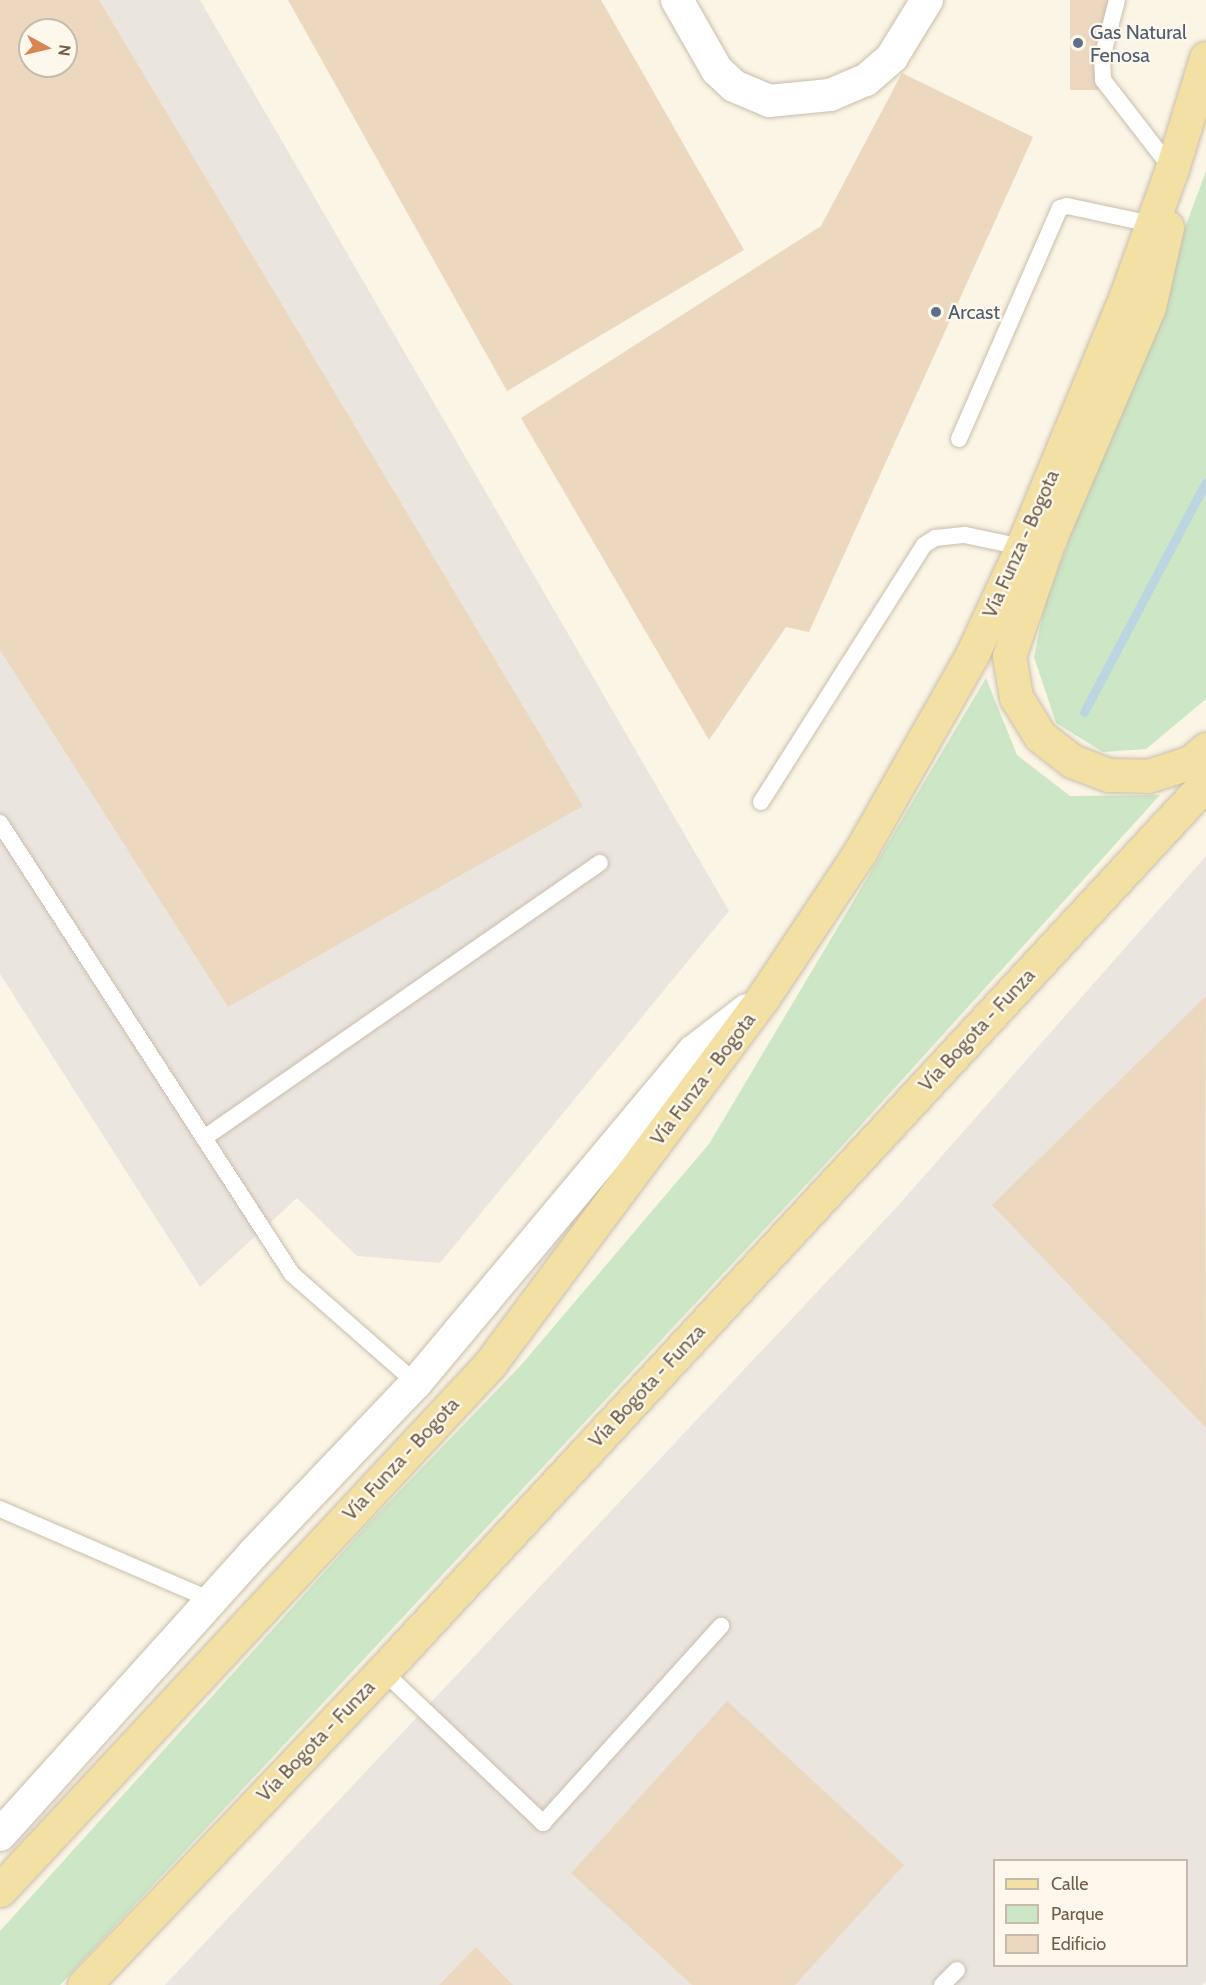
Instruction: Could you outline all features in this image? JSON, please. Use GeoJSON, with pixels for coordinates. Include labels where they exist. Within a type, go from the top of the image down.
{"type":"FeatureCollection","features":[{"type":"Feature","properties":{"kind":"main road","name":"Vía Funza - Bogota"},"geometry":{"type":"LineString","coordinates":[[0,1890],[490,1364],[764,996],[860,852],[972,655],[1022,547],[1152,224],[1206,58]]}},
{"type":"Feature","properties":{"kind":"main road"},"geometry":{"type":"LineString","coordinates":[[1169,176],[1167,237],[1149,307],[1045,550],[1009,656],[1017,697],[1022,707],[1040,736],[1072,761],[1109,775],[1148,776],[1191,762],[1206,750]]}},
{"type":"Feature","properties":{"kind":"main road","name":"Vía Bogota - Funza"},"geometry":{"type":"LineString","coordinates":[[84,1985],[383,1671],[1206,783]]}},
{"type":"Feature","properties":{"kind":"street"},"geometry":{"type":"LineString","coordinates":[[677,0],[717,70],[734,86],[769,101],[830,95],[866,80],[892,57],[927,0]]}},
{"type":"Feature","properties":{"kind":"street","name":"Vía Funza - Bogota"},"geometry":{"type":"LineString","coordinates":[[1,1830],[211,1600],[416,1383],[694,1051],[764,996]]}},
{"type":"Feature","properties":{"kind":"lane"},"geometry":{"type":"LineString","coordinates":[[1117,0],[1102,58],[1103,80],[1169,176]]}},
{"type":"Feature","properties":{"kind":"lane"},"geometry":{"type":"LineString","coordinates":[[958,439],[1060,208],[1066,206],[1152,224]]}},
{"type":"Feature","properties":{"kind":"lane"},"geometry":{"type":"LineString","coordinates":[[761,802],[924,545],[935,538],[965,534],[1022,547]]}},
{"type":"Feature","properties":{"kind":"lane"},"geometry":{"type":"LineString","coordinates":[[0,823],[292,1274],[416,1383]]}},
{"type":"Feature","properties":{"kind":"lane"},"geometry":{"type":"LineString","coordinates":[[204,1137],[600,863]]}},
{"type":"Feature","properties":{"kind":"lane"},"geometry":{"type":"LineString","coordinates":[[0,1509],[211,1600]]}},
{"type":"Feature","properties":{"kind":"lane"},"geometry":{"type":"LineString","coordinates":[[383,1671],[543,1823],[721,1626]]}},
{"type":"Feature","properties":{"kind":"lane"},"geometry":{"type":"LineString","coordinates":[[942,1985],[957,1970]]}},
{"type":"Feature","properties":{"kind":"shaded area"},"geometry":{"type":"Polygon","coordinates":[[[0,0],[200,0],[729,911],[440,1263],[357,1256],[297,1198],[200,1287],[0,974],[0,0]]]}},
{"type":"Feature","properties":{"kind":"shaded area"},"geometry":{"type":"Polygon","coordinates":[[[1206,856],[1206,1981],[1202,1985],[165,1985],[896,1208],[1206,856]]]}},
{"type":"Feature","properties":{"kind":"green space"},"geometry":{"type":"Polygon","coordinates":[[[1206,171],[1206,699],[1146,749],[1103,752],[1056,723],[1034,657],[1044,607],[1206,171]]]}},
{"type":"Feature","properties":{"kind":"green space"},"geometry":{"type":"Polygon","coordinates":[[[986,678],[1017,755],[1070,796],[1160,795],[843,1145],[60,1985],[0,1985],[0,1931],[366,1526],[522,1364],[709,1144],[986,678]]]}},
{"type":"Feature","properties":{"kind":"building"},"geometry":{"type":"Polygon","coordinates":[[[0,0],[99,0],[583,806],[228,1007],[0,650],[0,0]]]}},
{"type":"Feature","properties":{"kind":"building"},"geometry":{"type":"Polygon","coordinates":[[[288,0],[601,0],[744,250],[507,391],[288,0]]]}},
{"type":"Feature","properties":{"kind":"building","name":"Gas Natural Fenosa"},"geometry":{"type":"Polygon","coordinates":[[[1070,0],[1108,0],[1108,90],[1070,90],[1070,0]]]}},
{"type":"Feature","properties":{"kind":"building"},"geometry":{"type":"Polygon","coordinates":[[[902,73],[1033,137],[809,632],[786,627],[709,740],[521,418],[821,226],[902,73]]]}},
{"type":"Feature","properties":{"kind":"building"},"geometry":{"type":"Polygon","coordinates":[[[1206,996],[1205,1147],[1206,1428],[992,1205],[1206,996]]]}},
{"type":"Feature","properties":{"kind":"building"},"geometry":{"type":"Polygon","coordinates":[[[727,1701],[904,1865],[795,1985],[692,1985],[571,1873],[727,1701]]]}},
{"type":"Feature","properties":{"kind":"building"},"geometry":{"type":"Polygon","coordinates":[[[476,1947],[513,1985],[439,1985],[476,1947]]]}},
{"type":"Feature","properties":{"kind":"waterway"},"geometry":{"type":"LineString","coordinates":[[1084,712],[1206,482]]}},
{"type":"Feature","properties":{"kind":"place","name":"Gas Natural Fenosa"},"geometry":{"type":"Point","coordinates":[1078,43]}},
{"type":"Feature","properties":{"kind":"place","name":"Arcast"},"geometry":{"type":"Point","coordinates":[936,312]}}]}
